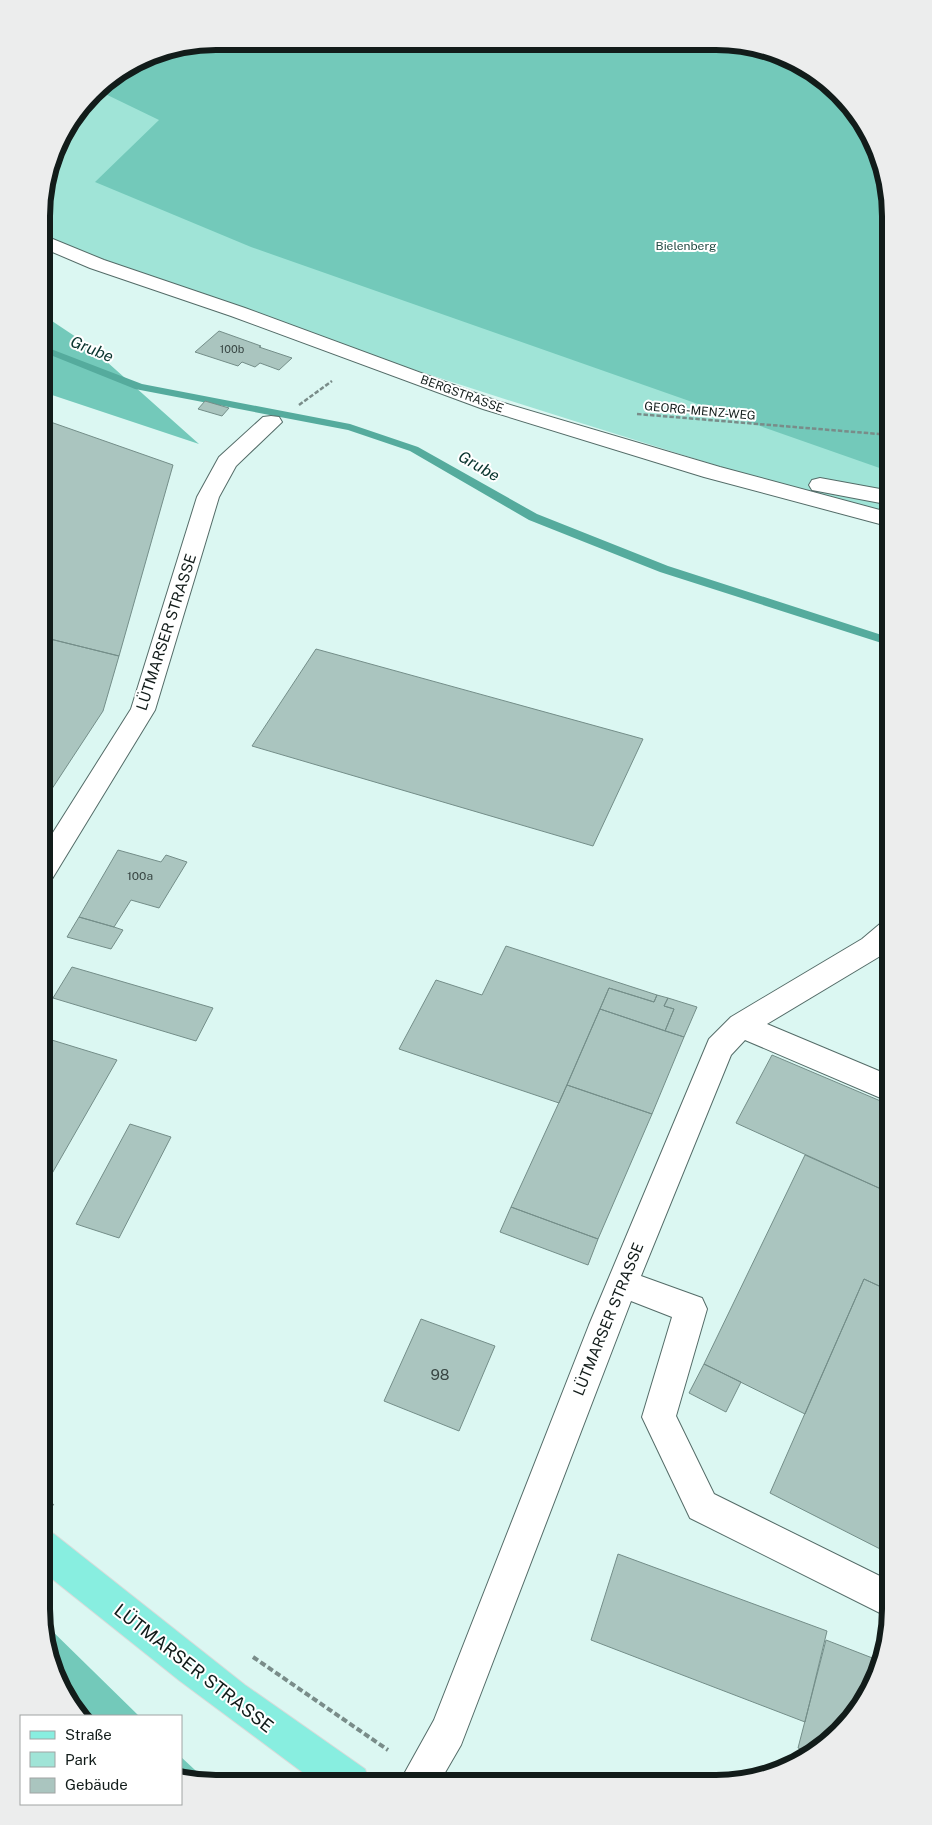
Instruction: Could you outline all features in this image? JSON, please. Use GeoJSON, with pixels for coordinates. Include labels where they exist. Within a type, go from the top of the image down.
{"type":"FeatureCollection","features":[{"type":"Feature","properties":{"kind":"main road","name":"LÜTMARSER STRASSE"},"geometry":{"type":"LineString","coordinates":[[50,1554],[178,1658],[280,1735],[339,1775]]}},
{"type":"Feature","properties":{"kind":"street","name":"BERGSTRASSE"},"geometry":{"type":"LineString","coordinates":[[50,244],[97,264],[247,315],[490,405],[712,472],[882,518]]}},
{"type":"Feature","properties":{"kind":"street","name":"LÜTMARSER STRASSE"},"geometry":{"type":"LineString","coordinates":[[50,859],[143,710],[208,497],[228,462],[271,422]]}},
{"type":"Feature","properties":{"kind":"street"},"geometry":{"type":"LineString","coordinates":[[712,472],[744,473],[882,496]]}},
{"type":"Feature","properties":{"kind":"street","name":"LÜTMARSER STRASSE"},"geometry":{"type":"LineString","coordinates":[[423,1775],[448,1732],[622,1283],[719,1048],[741,1025],[872,947],[882,938]]}},
{"type":"Feature","properties":{"kind":"street"},"geometry":{"type":"LineString","coordinates":[[741,1025],[882,1087]]}},
{"type":"Feature","properties":{"kind":"street"},"geometry":{"type":"LineString","coordinates":[[622,1283],[691,1309],[660,1417],[702,1506],[882,1596]]}},
{"type":"Feature","properties":{"kind":"path","name":"GEORG-MENZ-WEG"},"geometry":{"type":"LineString","coordinates":[[636,414],[882,434]]}},
{"type":"Feature","properties":{"kind":"path"},"geometry":{"type":"LineString","coordinates":[[50,1504],[57,1509]]}},
{"type":"Feature","properties":{"kind":"path"},"geometry":{"type":"LineString","coordinates":[[246,1652],[417,1775]]}},
{"type":"Feature","properties":{"kind":"green space","name":"Bielenberg"},"geometry":{"type":"Polygon","coordinates":[[[216,50],[716,50],[737,51],[769,59],[789,67],[808,78],[841,107],[865,143],[876,173],[881,195],[882,216],[882,513],[849,506],[543,411],[200,300],[50,242],[51,195],[59,163],[72,133],[91,107],[115,84],[133,72],[153,63],[184,53],[216,50]]]}},
{"type":"Feature","properties":{"kind":"green space","name":"Bielenberg"},"geometry":{"type":"Polygon","coordinates":[[[716,50],[748,53],[789,67],[825,91],[841,107],[865,143],[876,173],[881,195],[882,216],[882,469],[251,247],[95,182],[159,120],[104,94],[133,72],[163,59],[195,51],[716,50]]]}},
{"type":"Feature","properties":{"kind":"green space"},"geometry":{"type":"Polygon","coordinates":[[[50,320],[88,345],[199,444],[50,394],[50,320]]]}},
{"type":"Feature","properties":{"kind":"green space"},"geometry":{"type":"Polygon","coordinates":[[[52,1630],[138,1715],[89,1715],[67,1682],[59,1662],[52,1630]]]}},
{"type":"Feature","properties":{"kind":"green space"},"geometry":{"type":"Polygon","coordinates":[[[182,1758],[200,1774],[182,1771],[182,1758]]]}},
{"type":"Feature","properties":{"kind":"building"},"geometry":{"type":"Polygon","coordinates":[[[219,331],[292,358],[279,370],[260,363],[255,367],[242,362],[238,366],[195,352],[219,331]]]}},
{"type":"Feature","properties":{"kind":"building"},"geometry":{"type":"Polygon","coordinates":[[[205,401],[229,408],[222,416],[198,409],[205,401]]]}},
{"type":"Feature","properties":{"kind":"building"},"geometry":{"type":"Polygon","coordinates":[[[50,422],[173,465],[119,656],[50,639],[50,422]]]}},
{"type":"Feature","properties":{"kind":"building"},"geometry":{"type":"Polygon","coordinates":[[[50,639],[119,656],[103,711],[50,792],[50,639]]]}},
{"type":"Feature","properties":{"kind":"building"},"geometry":{"type":"Polygon","coordinates":[[[316,649],[643,739],[593,846],[252,746],[316,649]]]}},
{"type":"Feature","properties":{"kind":"building"},"geometry":{"type":"Polygon","coordinates":[[[118,850],[161,862],[166,855],[187,862],[159,908],[131,900],[114,927],[79,917],[118,850]]]}},
{"type":"Feature","properties":{"kind":"building"},"geometry":{"type":"Polygon","coordinates":[[[79,917],[123,930],[111,949],[67,937],[79,917]]]}},
{"type":"Feature","properties":{"kind":"building"},"geometry":{"type":"Polygon","coordinates":[[[506,946],[657,995],[654,1002],[609,988],[559,1103],[399,1049],[436,980],[482,995],[506,946]]]}},
{"type":"Feature","properties":{"kind":"building"},"geometry":{"type":"Polygon","coordinates":[[[72,967],[213,1008],[196,1041],[53,998],[72,967]]]}},
{"type":"Feature","properties":{"kind":"building"},"geometry":{"type":"Polygon","coordinates":[[[609,988],[654,1002],[657,995],[668,998],[664,1006],[674,1009],[665,1031],[600,1009],[609,988]]]}},
{"type":"Feature","properties":{"kind":"building"},"geometry":{"type":"Polygon","coordinates":[[[668,998],[697,1007],[684,1037],[665,1031],[674,1009],[664,1006],[668,998]]]}},
{"type":"Feature","properties":{"kind":"building"},"geometry":{"type":"Polygon","coordinates":[[[600,1009],[684,1037],[652,1114],[567,1085],[600,1009]]]}},
{"type":"Feature","properties":{"kind":"building"},"geometry":{"type":"Polygon","coordinates":[[[50,1039],[117,1060],[50,1177],[50,1039]]]}},
{"type":"Feature","properties":{"kind":"building"},"geometry":{"type":"Polygon","coordinates":[[[772,1055],[882,1102],[882,1189],[736,1123],[772,1055]]]}},
{"type":"Feature","properties":{"kind":"building"},"geometry":{"type":"Polygon","coordinates":[[[567,1085],[652,1114],[598,1239],[511,1207],[567,1085]]]}},
{"type":"Feature","properties":{"kind":"building"},"geometry":{"type":"Polygon","coordinates":[[[130,1124],[171,1137],[119,1238],[76,1224],[130,1124]]]}},
{"type":"Feature","properties":{"kind":"building"},"geometry":{"type":"Polygon","coordinates":[[[805,1155],[882,1189],[882,1287],[864,1279],[805,1414],[704,1364],[805,1155]]]}},
{"type":"Feature","properties":{"kind":"building"},"geometry":{"type":"Polygon","coordinates":[[[511,1207],[598,1239],[588,1265],[500,1232],[511,1207]]]}},
{"type":"Feature","properties":{"kind":"building"},"geometry":{"type":"Polygon","coordinates":[[[864,1279],[882,1287],[882,1550],[770,1493],[864,1279]]]}},
{"type":"Feature","properties":{"kind":"building"},"geometry":{"type":"Polygon","coordinates":[[[421,1319],[495,1346],[459,1431],[384,1401],[421,1319]]]}},
{"type":"Feature","properties":{"kind":"building"},"geometry":{"type":"Polygon","coordinates":[[[704,1364],[741,1382],[726,1412],[689,1393],[704,1364]]]}},
{"type":"Feature","properties":{"kind":"building"},"geometry":{"type":"Polygon","coordinates":[[[618,1554],[827,1631],[805,1722],[591,1640],[618,1554]]]}},
{"type":"Feature","properties":{"kind":"building"},"geometry":{"type":"Polygon","coordinates":[[[826,1640],[874,1659],[860,1692],[848,1710],[817,1741],[803,1750],[798,1748],[826,1640]]]}},
{"type":"Feature","properties":{"kind":"waterway","name":"Grube"},"geometry":{"type":"LineString","coordinates":[[50,352],[139,387],[350,427],[414,449],[533,517],[664,569],[882,639]]}}]}
